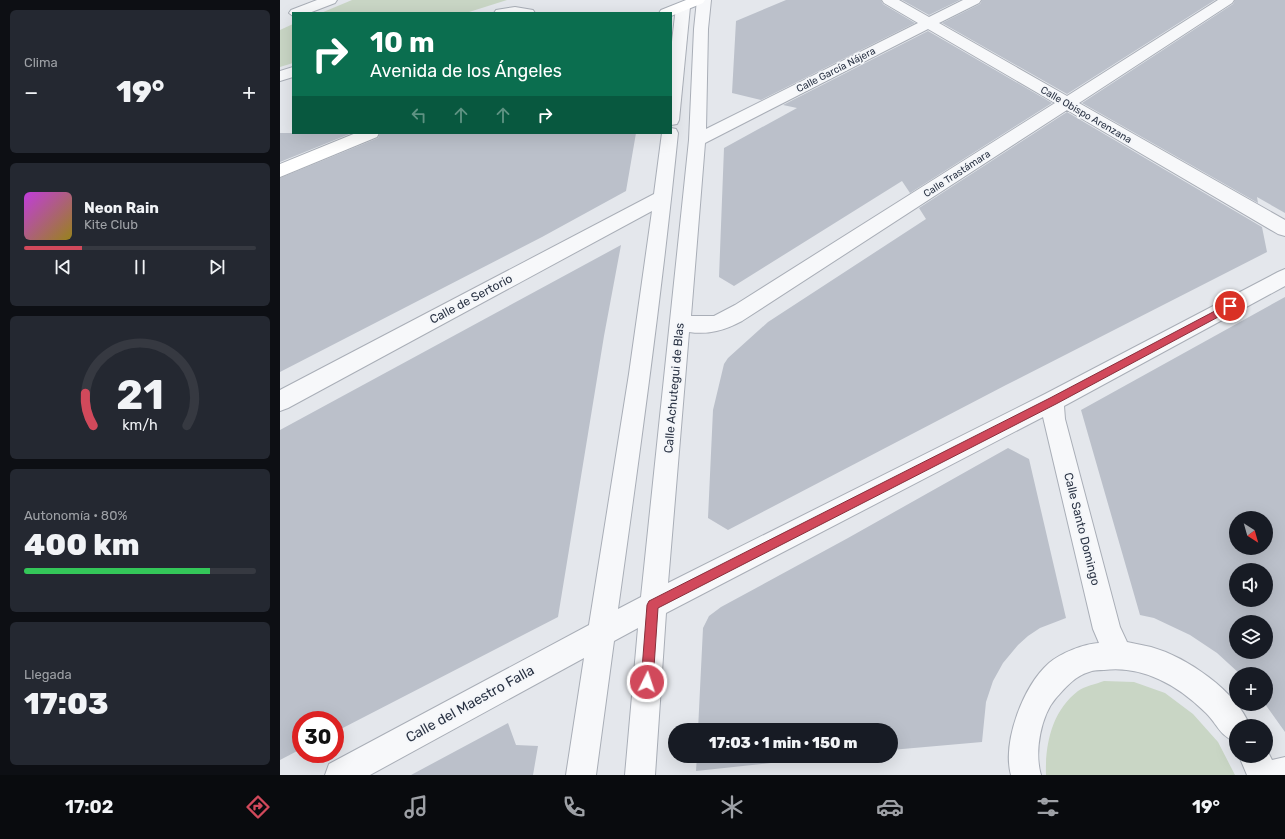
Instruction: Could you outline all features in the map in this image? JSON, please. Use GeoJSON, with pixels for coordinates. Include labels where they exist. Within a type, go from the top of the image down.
{"type":"FeatureCollection","features":[{"type":"Feature","properties":{"kind":"street"},"geometry":{"type":"LineString","coordinates":[[300,12],[330,0]]}},
{"type":"Feature","properties":{"kind":"street"},"geometry":{"type":"LineString","coordinates":[[668,12],[698,0]]}},
{"type":"Feature","properties":{"kind":"street","name":"Calle Achutegui de Blas"},"geometry":{"type":"LineString","coordinates":[[640,775],[653,605],[697,140],[701,29],[704,0]]}},
{"type":"Feature","properties":{"kind":"street","name":"Calle Obispo Arenzana"},"geometry":{"type":"LineString","coordinates":[[889,0],[1285,230]]}},
{"type":"Feature","properties":{"kind":"street","name":"Calle García Nájera"},"geometry":{"type":"LineString","coordinates":[[697,140],[974,0]]}},
{"type":"Feature","properties":{"kind":"street","name":"Calle Trastámara"},"geometry":{"type":"LineString","coordinates":[[680,322],[693,325],[710,325],[726,319],[760,300],[1227,0]]}},
{"type":"Feature","properties":{"kind":"street"},"geometry":{"type":"LineString","coordinates":[[672,110],[682,6]]}},
{"type":"Feature","properties":{"kind":"street"},"geometry":{"type":"LineString","coordinates":[[508,12],[522,12]]}},
{"type":"Feature","properties":{"kind":"street"},"geometry":{"type":"LineString","coordinates":[[280,76],[292,72]]}},
{"type":"Feature","properties":{"kind":"street"},"geometry":{"type":"LineString","coordinates":[[280,85],[292,81]]}},
{"type":"Feature","properties":{"kind":"street"},"geometry":{"type":"LineString","coordinates":[[280,171],[369,134]]}},
{"type":"Feature","properties":{"kind":"street"},"geometry":{"type":"LineString","coordinates":[[581,775],[600,634],[651,291],[670,134]]}},
{"type":"Feature","properties":{"kind":"street","name":"Calle de Sertorio"},"geometry":{"type":"LineString","coordinates":[[280,401],[663,197]]}},
{"type":"Feature","properties":{"kind":"street","name":"Calle del Maestro Falla"},"geometry":{"type":"LineString","coordinates":[[340,775],[653,605],[1053,401],[1285,277]]}},
{"type":"Feature","properties":{"kind":"street","name":"Calle Santo Domingo"},"geometry":{"type":"LineString","coordinates":[[1053,401],[1054,419],[1107,629],[1118,654]]}},
{"type":"Feature","properties":{"kind":"street"},"geometry":{"type":"LineString","coordinates":[[1026,775],[1024,768],[1026,729],[1039,696],[1059,672],[1086,658],[1118,654],[1152,661],[1186,677],[1217,703],[1230,719]]}},
{"type":"Feature","properties":{"kind":"street"},"geometry":{"type":"LineString","coordinates":[[1257,763],[1263,775]]}},
{"type":"Feature","properties":{"kind":"street"},"geometry":{"type":"LineString","coordinates":[[1272,775],[1285,772]]}},
{"type":"Feature","properties":{"kind":"green space"},"geometry":{"type":"Polygon","coordinates":[[[352,0],[507,0],[469,12],[323,12],[352,0]]]}},
{"type":"Feature","properties":{"kind":"green space"},"geometry":{"type":"Polygon","coordinates":[[[292,24],[292,63],[280,67],[280,30],[292,24]]]}},
{"type":"Feature","properties":{"kind":"green space"},"geometry":{"type":"Polygon","coordinates":[[[1104,681],[1134,682],[1165,693],[1193,714],[1218,742],[1235,775],[1046,775],[1049,740],[1056,718],[1062,708],[1069,699],[1081,689],[1104,681]]]}},
{"type":"Feature","properties":{"kind":"building"},"geometry":{"type":"Polygon","coordinates":[[[786,0],[881,0],[883,4],[915,23],[761,100],[732,93],[736,21],[786,0]]]}},
{"type":"Feature","properties":{"kind":"building"},"geometry":{"type":"Polygon","coordinates":[[[902,0],[960,0],[929,15],[902,0]]]}},
{"type":"Feature","properties":{"kind":"building"},"geometry":{"type":"Polygon","coordinates":[[[982,0],[1215,0],[1067,94],[942,23],[980,4],[982,0]]]}},
{"type":"Feature","properties":{"kind":"building"},"geometry":{"type":"Polygon","coordinates":[[[1235,0],[1285,0],[1285,213],[1257,197],[1258,203],[1082,103],[1233,4],[1235,0]]]}},
{"type":"Feature","properties":{"kind":"building"},"geometry":{"type":"Polygon","coordinates":[[[928,31],[1052,103],[910,193],[902,181],[734,286],[719,277],[724,148],[797,108],[783,105],[928,31]]]}},
{"type":"Feature","properties":{"kind":"building"},"geometry":{"type":"Polygon","coordinates":[[[1067,112],[1262,227],[1267,252],[1006,385],[728,530],[708,518],[713,410],[724,364],[728,358],[768,322],[926,219],[919,208],[1067,112]]]}},
{"type":"Feature","properties":{"kind":"building"},"geometry":{"type":"Polygon","coordinates":[[[280,133],[350,134],[280,162],[280,133]]]}},
{"type":"Feature","properties":{"kind":"building"},"geometry":{"type":"Polygon","coordinates":[[[380,134],[636,134],[626,191],[542,237],[280,372],[280,178],[378,138],[380,134]]]}},
{"type":"Feature","properties":{"kind":"building"},"geometry":{"type":"Polygon","coordinates":[[[621,245],[604,336],[558,617],[344,727],[344,711],[292,711],[292,754],[280,760],[280,430],[621,245]]]}},
{"type":"Feature","properties":{"kind":"building"},"geometry":{"type":"Polygon","coordinates":[[[1285,297],[1285,732],[1270,711],[1273,711],[1273,667],[1232,667],[1217,653],[1190,635],[1154,618],[1140,615],[1081,410],[1285,297]]]}},
{"type":"Feature","properties":{"kind":"building"},"geometry":{"type":"Polygon","coordinates":[[[1008,448],[1029,459],[1066,618],[1040,628],[1028,636],[1018,645],[1003,663],[993,681],[986,702],[982,742],[898,749],[898,723],[698,723],[703,628],[709,616],[721,607],[1008,448]]]}},
{"type":"Feature","properties":{"kind":"building"},"geometry":{"type":"Polygon","coordinates":[[[508,723],[516,745],[538,746],[533,775],[411,775],[508,723]]]}},
{"type":"Feature","properties":{"kind":"building"},"geometry":{"type":"Polygon","coordinates":[[[697,763],[771,763],[696,771],[697,763]]]}},
{"type":"Feature","properties":{"kind":"route"},"geometry":{"type":"LineString","coordinates":[[647,682],[653,605],[1053,401],[1230,306]]}}]}
